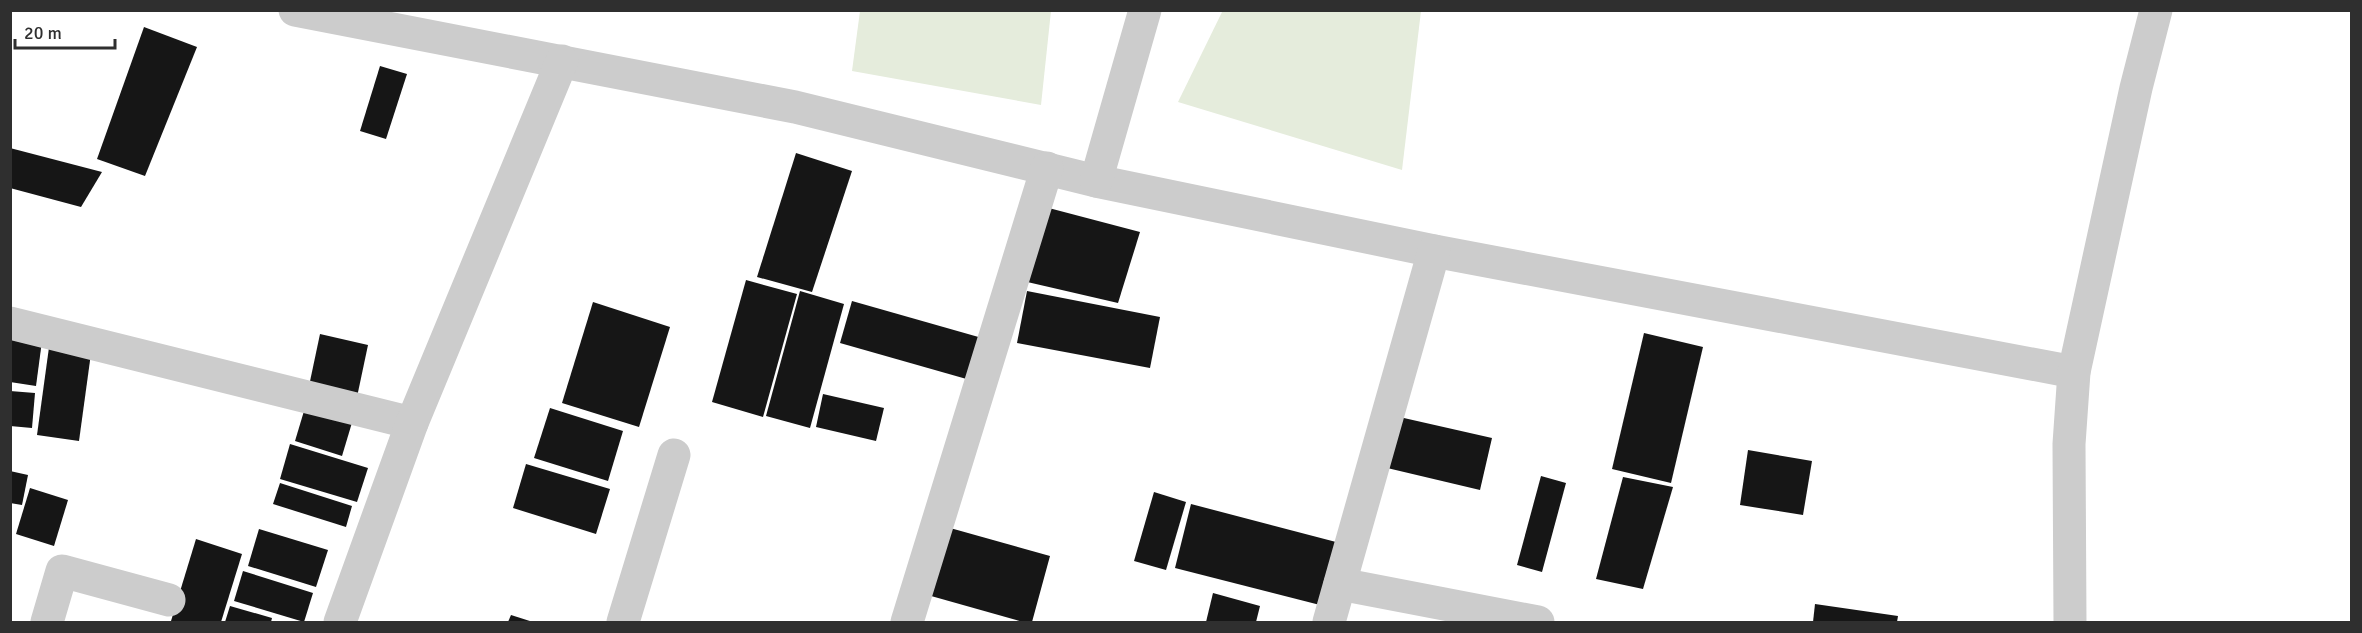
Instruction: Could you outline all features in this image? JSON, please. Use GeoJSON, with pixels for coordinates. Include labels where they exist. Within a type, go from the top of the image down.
{"type":"FeatureCollection","features":[{"type":"Feature","properties":{"kind":"street"},"geometry":{"type":"LineString","coordinates":[[295,10],[795,107],[1096,181],[1434,251],[2074,372]]}},
{"type":"Feature","properties":{"kind":"street"},"geometry":{"type":"LineString","coordinates":[[1096,181],[1145,10]]}},
{"type":"Feature","properties":{"kind":"street"},"geometry":{"type":"LineString","coordinates":[[2070,622],[2069,444],[2074,372],[2136,88],[2156,10]]}},
{"type":"Feature","properties":{"kind":"street"},"geometry":{"type":"LineString","coordinates":[[340,622],[412,423],[562,61]]}},
{"type":"Feature","properties":{"kind":"street"},"geometry":{"type":"LineString","coordinates":[[907,622],[1047,168]]}},
{"type":"Feature","properties":{"kind":"street"},"geometry":{"type":"LineString","coordinates":[[1329,622],[1434,251]]}},
{"type":"Feature","properties":{"kind":"street"},"geometry":{"type":"LineString","coordinates":[[10,323],[412,423]]}},
{"type":"Feature","properties":{"kind":"street"},"geometry":{"type":"LineString","coordinates":[[623,622],[674,455]]}},
{"type":"Feature","properties":{"kind":"street"},"geometry":{"type":"LineString","coordinates":[[47,622],[62,571],[169,600]]}},
{"type":"Feature","properties":{"kind":"street"},"geometry":{"type":"LineString","coordinates":[[1340,584],[1538,622]]}},
{"type":"Feature","properties":{"kind":"green space"},"geometry":{"type":"Polygon","coordinates":[[[1223,10],[1421,11],[1402,170],[1178,102],[1223,10]]]}},
{"type":"Feature","properties":{"kind":"green space"},"geometry":{"type":"Polygon","coordinates":[[[860,11],[1051,11],[1041,105],[852,71],[860,11]]]}},
{"type":"Feature","properties":{"kind":"building"},"geometry":{"type":"Polygon","coordinates":[[[144,27],[197,47],[145,176],[97,159],[144,27]]]}},
{"type":"Feature","properties":{"kind":"building"},"geometry":{"type":"Polygon","coordinates":[[[380,66],[407,74],[386,139],[360,131],[380,66]]]}},
{"type":"Feature","properties":{"kind":"building"},"geometry":{"type":"Polygon","coordinates":[[[10,148],[102,172],[81,207],[10,188],[10,148]]]}},
{"type":"Feature","properties":{"kind":"building"},"geometry":{"type":"Polygon","coordinates":[[[796,153],[852,171],[812,292],[757,277],[796,153]]]}},
{"type":"Feature","properties":{"kind":"building"},"geometry":{"type":"Polygon","coordinates":[[[1045,207],[1140,232],[1118,303],[1023,281],[1045,207]]]}},
{"type":"Feature","properties":{"kind":"building"},"geometry":{"type":"Polygon","coordinates":[[[746,280],[797,294],[763,417],[712,402],[746,280]]]}},
{"type":"Feature","properties":{"kind":"building"},"geometry":{"type":"Polygon","coordinates":[[[800,291],[844,304],[810,428],[766,416],[800,291]]]}},
{"type":"Feature","properties":{"kind":"building"},"geometry":{"type":"Polygon","coordinates":[[[1027,291],[1160,317],[1150,368],[1017,343],[1027,291]]]}},
{"type":"Feature","properties":{"kind":"building"},"geometry":{"type":"Polygon","coordinates":[[[852,301],[982,338],[970,380],[840,343],[852,301]]]}},
{"type":"Feature","properties":{"kind":"building"},"geometry":{"type":"Polygon","coordinates":[[[593,302],[670,327],[639,427],[562,403],[593,302]]]}},
{"type":"Feature","properties":{"kind":"building"},"geometry":{"type":"Polygon","coordinates":[[[1644,333],[1703,347],[1671,483],[1612,469],[1644,333]]]}},
{"type":"Feature","properties":{"kind":"building"},"geometry":{"type":"Polygon","coordinates":[[[320,334],[368,345],[357,397],[309,386],[320,334]]]}},
{"type":"Feature","properties":{"kind":"building"},"geometry":{"type":"Polygon","coordinates":[[[10,337],[42,341],[36,386],[10,382],[10,337]]]}},
{"type":"Feature","properties":{"kind":"building"},"geometry":{"type":"Polygon","coordinates":[[[50,340],[92,346],[79,441],[37,435],[50,340]]]}},
{"type":"Feature","properties":{"kind":"building"},"geometry":{"type":"Polygon","coordinates":[[[10,391],[35,393],[32,428],[10,426],[10,391]]]}},
{"type":"Feature","properties":{"kind":"building"},"geometry":{"type":"Polygon","coordinates":[[[823,394],[884,408],[876,441],[816,427],[823,394]]]}},
{"type":"Feature","properties":{"kind":"building"},"geometry":{"type":"Polygon","coordinates":[[[307,401],[354,416],[342,456],[295,441],[307,401]]]}},
{"type":"Feature","properties":{"kind":"building"},"geometry":{"type":"Polygon","coordinates":[[[550,408],[623,431],[608,481],[534,458],[550,408]]]}},
{"type":"Feature","properties":{"kind":"building"},"geometry":{"type":"Polygon","coordinates":[[[1395,416],[1492,438],[1480,490],[1383,467],[1395,416]]]}},
{"type":"Feature","properties":{"kind":"building"},"geometry":{"type":"Polygon","coordinates":[[[290,444],[368,468],[357,502],[280,479],[290,444]]]}},
{"type":"Feature","properties":{"kind":"building"},"geometry":{"type":"Polygon","coordinates":[[[1748,450],[1812,461],[1803,515],[1740,505],[1748,450]]]}},
{"type":"Feature","properties":{"kind":"building"},"geometry":{"type":"Polygon","coordinates":[[[526,464],[610,489],[596,534],[513,508],[526,464]]]}},
{"type":"Feature","properties":{"kind":"building"},"geometry":{"type":"Polygon","coordinates":[[[10,471],[28,475],[22,505],[10,503],[10,471]]]}},
{"type":"Feature","properties":{"kind":"building"},"geometry":{"type":"Polygon","coordinates":[[[1541,476],[1566,483],[1542,572],[1517,565],[1541,476]]]}},
{"type":"Feature","properties":{"kind":"building"},"geometry":{"type":"Polygon","coordinates":[[[1623,477],[1673,487],[1643,589],[1596,579],[1623,477]]]}},
{"type":"Feature","properties":{"kind":"building"},"geometry":{"type":"Polygon","coordinates":[[[280,483],[352,506],[346,527],[273,504],[280,483]]]}},
{"type":"Feature","properties":{"kind":"building"},"geometry":{"type":"Polygon","coordinates":[[[30,488],[68,500],[54,546],[16,534],[30,488]]]}},
{"type":"Feature","properties":{"kind":"building"},"geometry":{"type":"Polygon","coordinates":[[[1154,492],[1186,502],[1166,570],[1134,561],[1154,492]]]}},
{"type":"Feature","properties":{"kind":"building"},"geometry":{"type":"Polygon","coordinates":[[[1191,504],[1336,542],[1320,605],[1175,568],[1191,504]]]}},
{"type":"Feature","properties":{"kind":"building"},"geometry":{"type":"Polygon","coordinates":[[[943,526],[1050,556],[1032,622],[1023,622],[924,594],[943,526]]]}},
{"type":"Feature","properties":{"kind":"building"},"geometry":{"type":"Polygon","coordinates":[[[259,529],[328,550],[316,587],[248,566],[259,529]]]}},
{"type":"Feature","properties":{"kind":"building"},"geometry":{"type":"Polygon","coordinates":[[[196,539],[242,554],[221,622],[171,621],[196,539]]]}},
{"type":"Feature","properties":{"kind":"building"},"geometry":{"type":"Polygon","coordinates":[[[243,571],[313,593],[304,622],[234,601],[243,571]]]}},
{"type":"Feature","properties":{"kind":"building"},"geometry":{"type":"Polygon","coordinates":[[[1213,593],[1260,606],[1256,622],[1206,622],[1213,593]]]}},
{"type":"Feature","properties":{"kind":"building"},"geometry":{"type":"Polygon","coordinates":[[[1815,604],[1898,616],[1897,622],[1813,622],[1815,604]]]}},
{"type":"Feature","properties":{"kind":"building"},"geometry":{"type":"Polygon","coordinates":[[[230,606],[272,618],[271,622],[225,622],[230,606]]]}},
{"type":"Feature","properties":{"kind":"building"},"geometry":{"type":"Polygon","coordinates":[[[511,615],[533,622],[508,622],[511,615]]]}}]}
